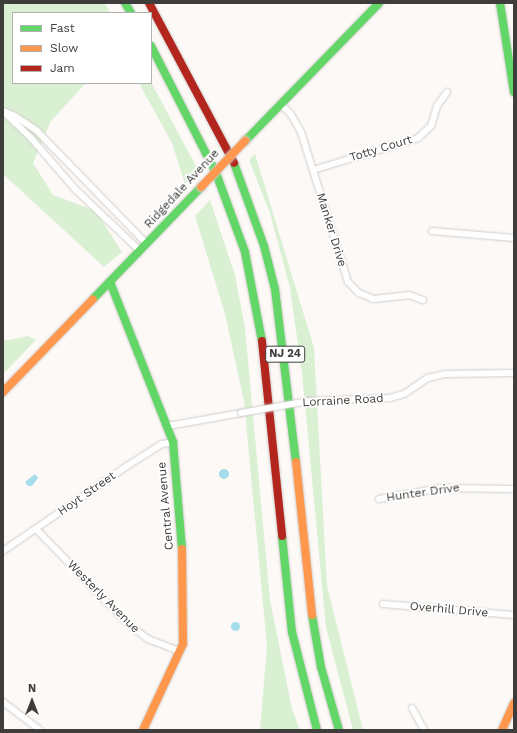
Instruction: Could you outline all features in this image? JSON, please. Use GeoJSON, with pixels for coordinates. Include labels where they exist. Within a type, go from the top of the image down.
{"type":"FeatureCollection","features":[{"type":"Feature","properties":{"kind":"main road"},"geometry":{"type":"LineString","coordinates":[[124,3],[130,12]]}},
{"type":"Feature","properties":{"kind":"main road","name":"NJ 24"},"geometry":{"type":"LineString","coordinates":[[149,3],[215,123],[236,169],[264,246],[275,290],[288,380],[313,626],[322,674],[339,730]]}},
{"type":"Feature","properties":{"kind":"main road","name":"Ridgedale Avenue"},"geometry":{"type":"LineString","coordinates":[[3,392],[379,3]]}},
{"type":"Feature","properties":{"kind":"main road"},"geometry":{"type":"LineString","coordinates":[[500,3],[514,92]]}},
{"type":"Feature","properties":{"kind":"main road","name":"NJ 24"},"geometry":{"type":"LineString","coordinates":[[152,48],[216,173],[245,252],[262,337],[292,632],[317,730]]}},
{"type":"Feature","properties":{"kind":"main road","name":"Central Avenue"},"geometry":{"type":"LineString","coordinates":[[110,282],[168,426],[173,442],[185,594],[185,629],[180,651],[143,730]]}},
{"type":"Feature","properties":{"kind":"main road"},"geometry":{"type":"LineString","coordinates":[[502,730],[514,703]]}},
{"type":"Feature","properties":{"kind":"street","name":"Totty Court"},"geometry":{"type":"LineString","coordinates":[[313,170],[418,138],[431,126],[437,106],[447,92]]}},
{"type":"Feature","properties":{"kind":"street","name":"Manker Drive"},"geometry":{"type":"LineString","coordinates":[[280,104],[290,113],[301,132],[345,276],[353,288],[372,299],[409,295],[422,300]]}},
{"type":"Feature","properties":{"kind":"street"},"geometry":{"type":"LineString","coordinates":[[3,111],[15,116],[37,131],[147,244]]}},
{"type":"Feature","properties":{"kind":"street"},"geometry":{"type":"LineString","coordinates":[[3,111],[31,138],[75,189],[140,251]]}},
{"type":"Feature","properties":{"kind":"street"},"geometry":{"type":"LineString","coordinates":[[432,231],[514,238]]}},
{"type":"Feature","properties":{"kind":"street","name":"Lorraine Road"},"geometry":{"type":"LineString","coordinates":[[168,426],[309,401],[390,398],[404,394],[428,378],[445,374],[514,373]]}},
{"type":"Feature","properties":{"kind":"street","name":"Hoyt Street"},"geometry":{"type":"LineString","coordinates":[[3,551],[127,466],[162,444],[173,442]]}},
{"type":"Feature","properties":{"kind":"street","name":"Hunter Drive"},"geometry":{"type":"LineString","coordinates":[[380,499],[441,488],[514,488]]}},
{"type":"Feature","properties":{"kind":"street","name":"Westerly Avenue"},"geometry":{"type":"LineString","coordinates":[[36,529],[126,622],[148,639],[180,651]]}},
{"type":"Feature","properties":{"kind":"street","name":"Overhill Drive"},"geometry":{"type":"LineString","coordinates":[[383,604],[514,615]]}},
{"type":"Feature","properties":{"kind":"street"},"geometry":{"type":"LineString","coordinates":[[3,702],[40,730]]}},
{"type":"Feature","properties":{"kind":"street"},"geometry":{"type":"LineString","coordinates":[[412,708],[424,730]]}},
{"type":"Feature","properties":{"kind":"green space"},"geometry":{"type":"Polygon","coordinates":[[[3,3],[104,3],[110,12],[12,12],[12,84],[85,84],[51,121],[33,163],[53,195],[96,211],[122,252],[104,267],[3,174],[3,3]]]}},
{"type":"Feature","properties":{"kind":"green space"},"geometry":{"type":"Polygon","coordinates":[[[140,84],[152,84],[198,170],[185,184],[172,143],[140,84]]]}},
{"type":"Feature","properties":{"kind":"green space"},"geometry":{"type":"Polygon","coordinates":[[[255,154],[314,348],[327,586],[363,730],[353,730],[326,627],[302,373],[290,288],[270,213],[249,160],[255,154]]]}},
{"type":"Feature","properties":{"kind":"green space"},"geometry":{"type":"Polygon","coordinates":[[[210,200],[235,275],[245,328],[270,600],[292,709],[300,730],[260,730],[267,646],[244,401],[225,314],[195,216],[210,200]]]}},
{"type":"Feature","properties":{"kind":"green space"},"geometry":{"type":"Polygon","coordinates":[[[28,336],[36,340],[3,374],[3,341],[28,336]]]}},
{"type":"Feature","properties":{"kind":"water"},"geometry":{"type":"Polygon","coordinates":[[[224,469],[229,474],[224,479],[219,474],[224,469]]]}},
{"type":"Feature","properties":{"kind":"water"},"geometry":{"type":"Polygon","coordinates":[[[35,474],[38,478],[32,486],[28,486],[25,482],[35,474]]]}},
{"type":"Feature","properties":{"kind":"water"},"geometry":{"type":"Polygon","coordinates":[[[233,622],[237,622],[239,626],[237,630],[233,630],[231,628],[231,624],[233,622]]]}},
{"type":"Feature","properties":{"kind":"traffic: fast"},"geometry":{"type":"LineString","coordinates":[[125,3],[130,12]]}},
{"type":"Feature","properties":{"kind":"traffic: fast"},"geometry":{"type":"LineString","coordinates":[[245,141],[379,3]]}},
{"type":"Feature","properties":{"kind":"traffic: fast"},"geometry":{"type":"LineString","coordinates":[[500,3],[514,92]]}},
{"type":"Feature","properties":{"kind":"traffic: fast"},"geometry":{"type":"LineString","coordinates":[[152,48],[216,173],[245,252],[262,341]]}},
{"type":"Feature","properties":{"kind":"traffic: fast"},"geometry":{"type":"LineString","coordinates":[[234,163],[264,246],[275,289],[296,462]]}},
{"type":"Feature","properties":{"kind":"traffic: fast"},"geometry":{"type":"LineString","coordinates":[[93,299],[201,187]]}},
{"type":"Feature","properties":{"kind":"traffic: fast"},"geometry":{"type":"LineString","coordinates":[[110,282],[173,442],[182,549]]}},
{"type":"Feature","properties":{"kind":"traffic: fast"},"geometry":{"type":"LineString","coordinates":[[282,536],[292,632],[317,730]]}},
{"type":"Feature","properties":{"kind":"traffic: fast"},"geometry":{"type":"LineString","coordinates":[[312,615],[321,667],[339,730]]}},
{"type":"Feature","properties":{"kind":"traffic: slow"},"geometry":{"type":"LineString","coordinates":[[201,187],[245,141]]}},
{"type":"Feature","properties":{"kind":"traffic: slow"},"geometry":{"type":"LineString","coordinates":[[3,392],[93,299]]}},
{"type":"Feature","properties":{"kind":"traffic: slow"},"geometry":{"type":"LineString","coordinates":[[296,462],[312,615]]}},
{"type":"Feature","properties":{"kind":"traffic: slow"},"geometry":{"type":"LineString","coordinates":[[143,730],[183,644],[182,549]]}},
{"type":"Feature","properties":{"kind":"traffic: slow"},"geometry":{"type":"LineString","coordinates":[[502,730],[514,703]]}},
{"type":"Feature","properties":{"kind":"traffic: jam"},"geometry":{"type":"LineString","coordinates":[[149,3],[234,163]]}},
{"type":"Feature","properties":{"kind":"traffic: jam"},"geometry":{"type":"LineString","coordinates":[[262,341],[282,536]]}}]}
